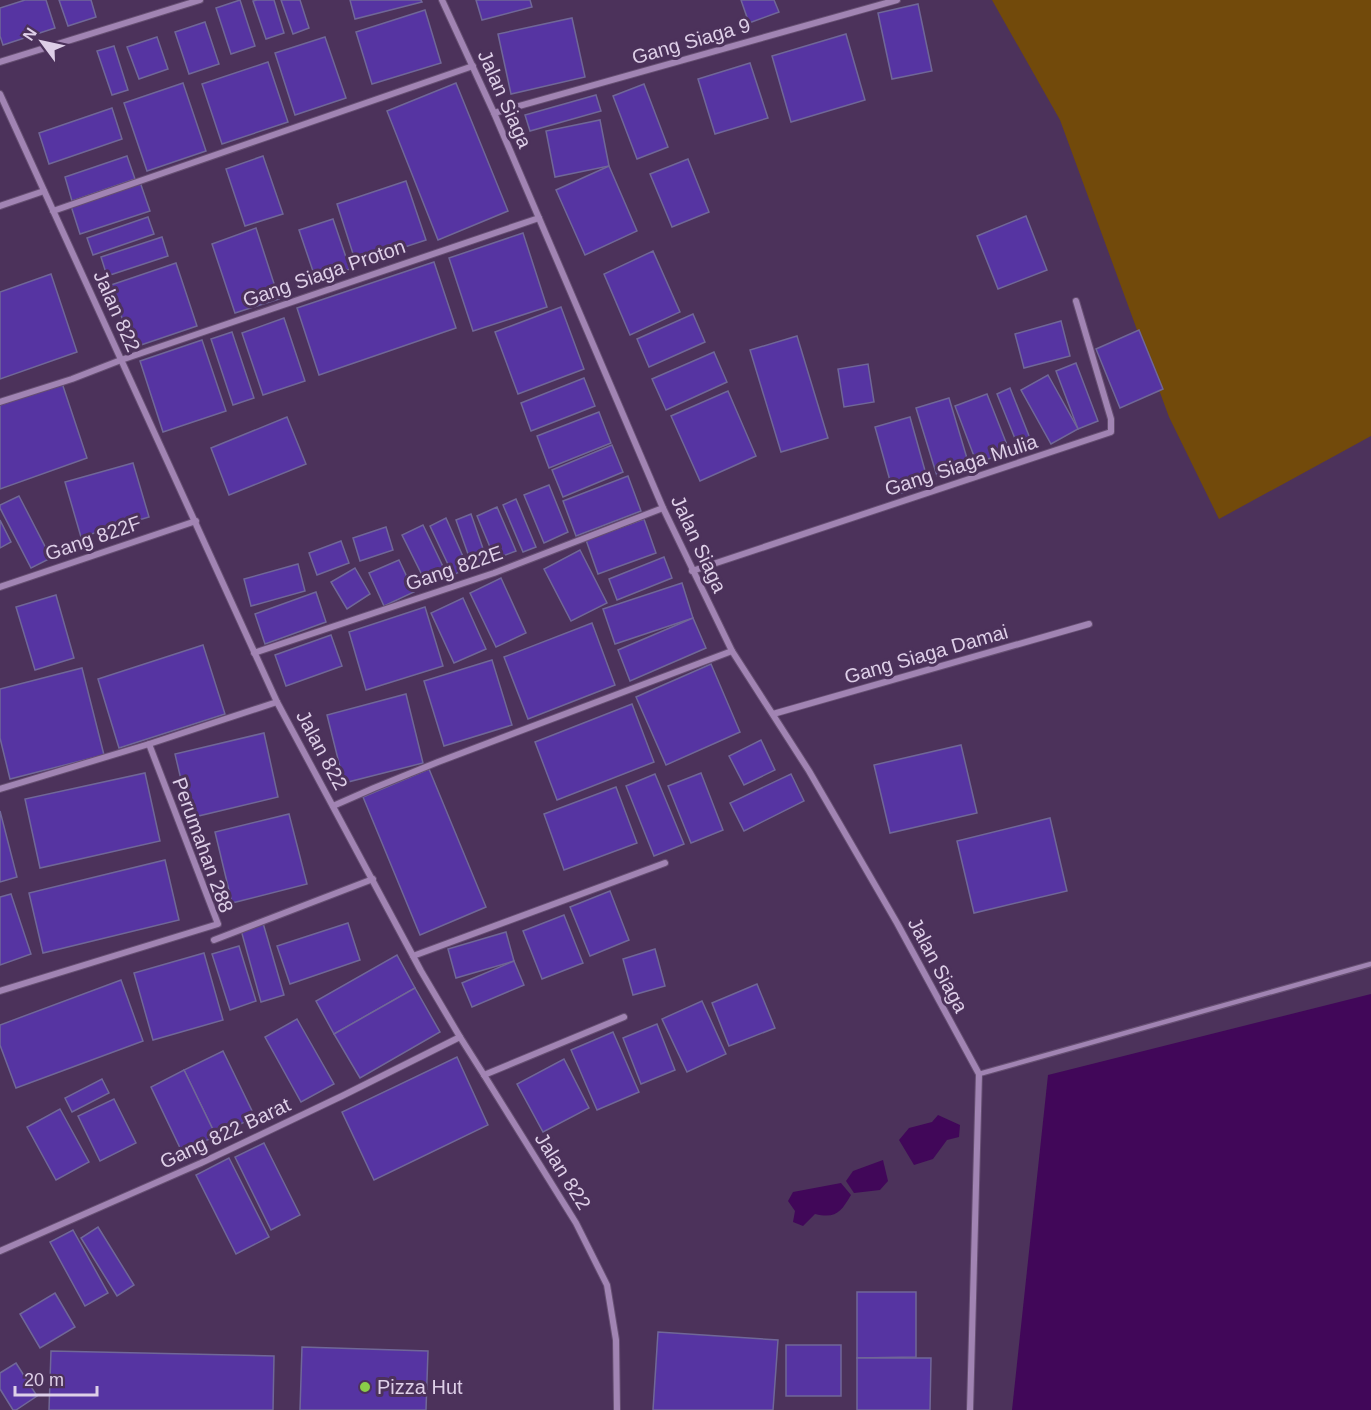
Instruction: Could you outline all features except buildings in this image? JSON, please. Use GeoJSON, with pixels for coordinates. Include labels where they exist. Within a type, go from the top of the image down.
{"type":"FeatureCollection","features":[{"type":"Feature","properties":{"kind":"street"},"geometry":{"type":"LineString","coordinates":[[0,62],[200,0]]}},
{"type":"Feature","properties":{"kind":"street","name":"Jalan Siaga"},"geometry":{"type":"LineString","coordinates":[[442,0],[494,113],[692,571],[732,651],[809,771],[979,1074]]}},
{"type":"Feature","properties":{"kind":"street","name":"Gang Siaga 9"},"geometry":{"type":"LineString","coordinates":[[494,113],[897,0]]}},
{"type":"Feature","properties":{"kind":"street"},"geometry":{"type":"LineString","coordinates":[[53,211],[472,66]]}},
{"type":"Feature","properties":{"kind":"street","name":"Jalan 822"},"geometry":{"type":"LineString","coordinates":[[0,94],[278,702],[413,956],[460,1037],[576,1223],[607,1285],[616,1340],[617,1410]]}},
{"type":"Feature","properties":{"kind":"street"},"geometry":{"type":"LineString","coordinates":[[0,206],[44,191]]}},
{"type":"Feature","properties":{"kind":"street","name":"Gang Siaga Proton"},"geometry":{"type":"LineString","coordinates":[[0,402],[72,380],[121,360],[538,218]]}},
{"type":"Feature","properties":{"kind":"street","name":"Gang Siaga Mulia"},"geometry":{"type":"LineString","coordinates":[[692,571],[1111,432],[1112,419],[1076,301]]}},
{"type":"Feature","properties":{"kind":"street","name":"Gang 822E"},"geometry":{"type":"LineString","coordinates":[[254,653],[494,573],[663,508]]}},
{"type":"Feature","properties":{"kind":"street","name":"Gang 822F"},"geometry":{"type":"LineString","coordinates":[[0,587],[196,521]]}},
{"type":"Feature","properties":{"kind":"street","name":"Gang Siaga Damai"},"geometry":{"type":"LineString","coordinates":[[773,714],[1089,624]]}},
{"type":"Feature","properties":{"kind":"street"},"geometry":{"type":"LineString","coordinates":[[333,806],[449,758],[732,651]]}},
{"type":"Feature","properties":{"kind":"street"},"geometry":{"type":"LineString","coordinates":[[0,789],[278,702]]}},
{"type":"Feature","properties":{"kind":"street","name":"Perumahan 288"},"geometry":{"type":"LineString","coordinates":[[0,991],[218,924],[149,744]]}},
{"type":"Feature","properties":{"kind":"street"},"geometry":{"type":"LineString","coordinates":[[413,956],[665,863]]}},
{"type":"Feature","properties":{"kind":"street"},"geometry":{"type":"LineString","coordinates":[[214,940],[373,879]]}},
{"type":"Feature","properties":{"kind":"street"},"geometry":{"type":"LineString","coordinates":[[484,1074],[624,1017]]}},
{"type":"Feature","properties":{"kind":"street","name":"Gang 822 Barat"},"geometry":{"type":"LineString","coordinates":[[0,1251],[201,1163],[460,1037]]}},
{"type":"Feature","properties":{"kind":"street"},"geometry":{"type":"LineString","coordinates":[[970,1410],[979,1074]]}},
{"type":"Feature","properties":{"kind":"lane"},"geometry":{"type":"LineString","coordinates":[[979,1074],[1371,964]]}},
{"type":"Feature","properties":{"kind":"shaded area"},"geometry":{"type":"Polygon","coordinates":[[[992,0],[1371,0],[1371,436],[1219,519],[1169,417],[1060,120],[992,0]]]}},
{"type":"Feature","properties":{"kind":"shaded area"},"geometry":{"type":"Polygon","coordinates":[[[1371,994],[1371,1410],[1012,1410],[1048,1075],[1371,994]]]}},
{"type":"Feature","properties":{"kind":"shaded area"},"geometry":{"type":"Polygon","coordinates":[[[938,1115],[960,1125],[959,1137],[947,1140],[933,1159],[914,1165],[899,1140],[909,1128],[932,1122],[938,1115]]]}},
{"type":"Feature","properties":{"kind":"shaded area"},"geometry":{"type":"Polygon","coordinates":[[[883,1160],[888,1181],[880,1190],[854,1193],[846,1181],[853,1171],[883,1160]]]}},
{"type":"Feature","properties":{"kind":"shaded area"},"geometry":{"type":"Polygon","coordinates":[[[841,1183],[851,1195],[841,1210],[828,1216],[815,1214],[803,1226],[793,1222],[795,1211],[788,1201],[793,1192],[841,1183]]]}},
{"type":"Feature","properties":{"kind":"place","name":"Pizza Hut"},"geometry":{"type":"Point","coordinates":[365,1387]}}]}
